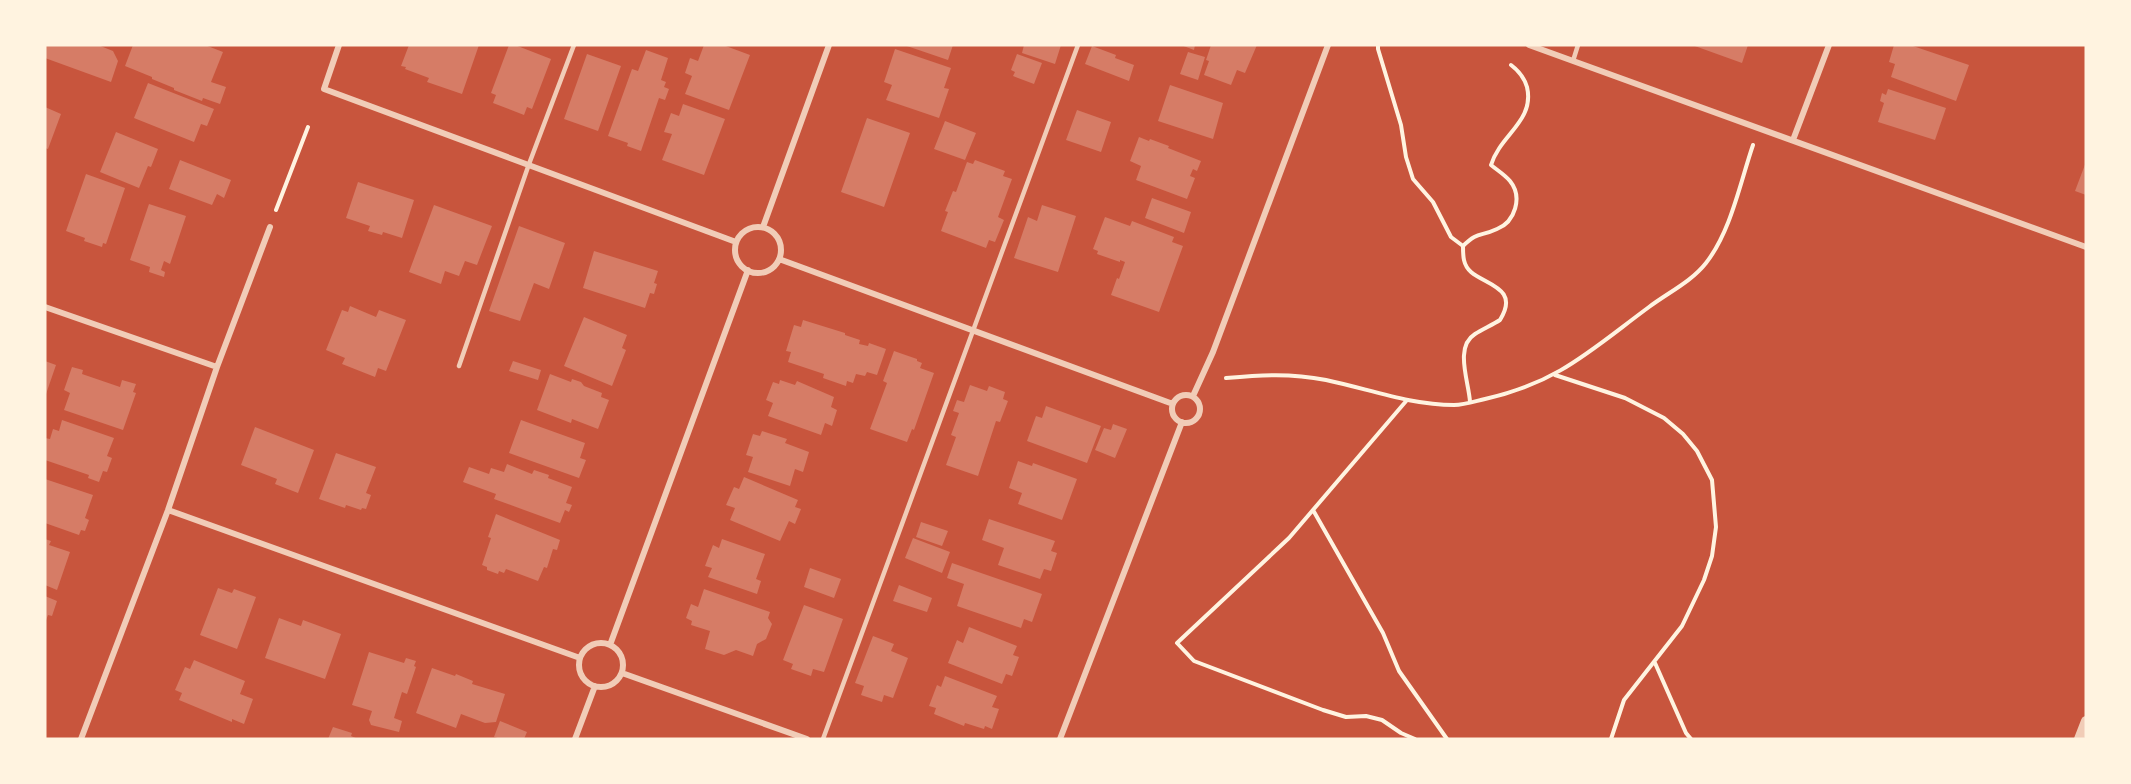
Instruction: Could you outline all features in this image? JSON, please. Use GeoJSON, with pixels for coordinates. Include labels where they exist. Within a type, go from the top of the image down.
{"type":"FeatureCollection","features":[{"type":"Feature","properties":{"kind":"street"},"geometry":{"type":"LineString","coordinates":[[339,45],[324,88],[736,242]]}},
{"type":"Feature","properties":{"kind":"street"},"geometry":{"type":"LineString","coordinates":[[763,227],[829,45]]}},
{"type":"Feature","properties":{"kind":"street"},"geometry":{"type":"LineString","coordinates":[[1192,396],[1213,352],[1328,45]]}},
{"type":"Feature","properties":{"kind":"street"},"geometry":{"type":"LineString","coordinates":[[1528,45],[2086,247]]}},
{"type":"Feature","properties":{"kind":"street"},"geometry":{"type":"LineString","coordinates":[[1793,140],[1829,45]]}},
{"type":"Feature","properties":{"kind":"street"},"geometry":{"type":"LineString","coordinates":[[81,739],[168,510],[217,367],[270,227]]}},
{"type":"Feature","properties":{"kind":"street"},"geometry":{"type":"LineString","coordinates":[[763,227],[770,230],[779,241],[781,248],[779,259],[773,267],[758,273],[748,270],[738,262],[735,255],[736,242],[748,229],[763,227]]}},
{"type":"Feature","properties":{"kind":"street"},"geometry":{"type":"LineString","coordinates":[[779,259],[1173,404]]}},
{"type":"Feature","properties":{"kind":"street"},"geometry":{"type":"LineString","coordinates":[[610,645],[748,270]]}},
{"type":"Feature","properties":{"kind":"street"},"geometry":{"type":"LineString","coordinates":[[45,307],[217,367]]}},
{"type":"Feature","properties":{"kind":"street"},"geometry":{"type":"LineString","coordinates":[[1192,396],[1200,407],[1198,416],[1192,422],[1182,422],[1175,418],[1173,404],[1180,397],[1192,396]]}},
{"type":"Feature","properties":{"kind":"street"},"geometry":{"type":"LineString","coordinates":[[1060,739],[1182,422]]}},
{"type":"Feature","properties":{"kind":"street"},"geometry":{"type":"LineString","coordinates":[[168,510],[580,658]]}},
{"type":"Feature","properties":{"kind":"street"},"geometry":{"type":"LineString","coordinates":[[600,643],[610,645],[620,653],[623,660],[622,673],[611,685],[594,686],[581,674],[580,658],[593,645],[600,643]]}},
{"type":"Feature","properties":{"kind":"street"},"geometry":{"type":"LineString","coordinates":[[622,673],[807,739]]}},
{"type":"Feature","properties":{"kind":"street"},"geometry":{"type":"LineString","coordinates":[[575,739],[594,686]]}},
{"type":"Feature","properties":{"kind":"street"},"geometry":{"type":"LineString","coordinates":[[2079,739],[2086,724]]}},
{"type":"Feature","properties":{"kind":"lane"},"geometry":{"type":"LineString","coordinates":[[459,366],[529,164],[574,45]]}},
{"type":"Feature","properties":{"kind":"lane"},"geometry":{"type":"LineString","coordinates":[[823,739],[1078,45]]}},
{"type":"Feature","properties":{"kind":"lane"},"geometry":{"type":"LineString","coordinates":[[1573,61],[1578,45]]}},
{"type":"Feature","properties":{"kind":"path"},"geometry":{"type":"LineString","coordinates":[[1378,45],[1401,125],[1406,158],[1413,179],[1433,202],[1451,237],[1463,246]]}},
{"type":"Feature","properties":{"kind":"path"},"geometry":{"type":"LineString","coordinates":[[1470,402],[1464,357],[1466,343],[1473,335],[1500,320],[1505,306],[1504,296],[1499,288],[1471,273],[1463,262],[1463,246],[1474,236],[1498,229],[1510,221],[1516,209],[1516,193],[1510,182],[1491,165],[1503,141],[1523,118],[1529,100],[1526,84],[1520,71],[1511,65]]}},
{"type":"Feature","properties":{"kind":"path"},"geometry":{"type":"LineString","coordinates":[[274,214],[308,127]]}},
{"type":"Feature","properties":{"kind":"path"},"geometry":{"type":"LineString","coordinates":[[1226,378],[1270,374],[1314,379],[1407,400],[1456,405],[1510,393],[1555,375],[1605,342],[1650,307],[1693,278],[1700,270],[1722,238],[1753,145]]}},
{"type":"Feature","properties":{"kind":"path"},"geometry":{"type":"LineString","coordinates":[[1555,375],[1625,398],[1664,418],[1683,434],[1697,451],[1712,480],[1716,527],[1712,556],[1704,580],[1682,627],[1624,700],[1611,739]]}},
{"type":"Feature","properties":{"kind":"path"},"geometry":{"type":"LineString","coordinates":[[1407,400],[1289,538],[1178,643],[1194,661],[1323,710],[1346,717],[1366,716],[1382,720],[1415,739]]}},
{"type":"Feature","properties":{"kind":"path"},"geometry":{"type":"LineString","coordinates":[[1313,510],[1383,633],[1400,671],[1447,739]]}},
{"type":"Feature","properties":{"kind":"path"},"geometry":{"type":"LineString","coordinates":[[1654,663],[1686,734],[1691,739]]}},
{"type":"Feature","properties":{"kind":"building"},"geometry":{"type":"Polygon","coordinates":[[[45,45],[98,45],[113,51],[118,61],[111,82],[45,58],[45,45]]]}},
{"type":"Feature","properties":{"kind":"building"},"geometry":{"type":"Polygon","coordinates":[[[133,45],[205,45],[223,52],[211,82],[226,87],[220,104],[203,98],[202,101],[174,90],[152,77],[125,66],[133,45]]]}},
{"type":"Feature","properties":{"kind":"building"},"geometry":{"type":"Polygon","coordinates":[[[409,45],[479,45],[462,94],[427,82],[429,78],[401,66],[409,45]]]}},
{"type":"Feature","properties":{"kind":"building"},"geometry":{"type":"Polygon","coordinates":[[[509,45],[515,45],[551,59],[532,109],[527,107],[524,115],[493,103],[496,95],[491,93],[509,45]]]}},
{"type":"Feature","properties":{"kind":"building"},"geometry":{"type":"Polygon","coordinates":[[[704,45],[723,45],[750,55],[729,110],[685,94],[692,76],[685,73],[690,58],[698,61],[704,45]]]}},
{"type":"Feature","properties":{"kind":"building"},"geometry":{"type":"Polygon","coordinates":[[[904,45],[953,45],[948,60],[904,45]]]}},
{"type":"Feature","properties":{"kind":"building"},"geometry":{"type":"Polygon","coordinates":[[[1024,45],[1061,45],[1055,64],[1022,53],[1024,45]]]}},
{"type":"Feature","properties":{"kind":"building"},"geometry":{"type":"Polygon","coordinates":[[[1181,45],[1195,45],[1194,50],[1181,45]]]}},
{"type":"Feature","properties":{"kind":"building"},"geometry":{"type":"Polygon","coordinates":[[[1211,45],[1257,45],[1245,73],[1237,70],[1231,85],[1204,75],[1211,45]]]}},
{"type":"Feature","properties":{"kind":"building"},"geometry":{"type":"Polygon","coordinates":[[[1692,45],[1748,45],[1742,63],[1692,45]]]}},
{"type":"Feature","properties":{"kind":"building"},"geometry":{"type":"Polygon","coordinates":[[[1894,45],[1910,45],[1969,65],[1956,101],[1891,77],[1895,64],[1889,62],[1894,45]]]}},
{"type":"Feature","properties":{"kind":"building"},"geometry":{"type":"Polygon","coordinates":[[[1092,46],[1134,65],[1129,81],[1085,64],[1092,46]]]}},
{"type":"Feature","properties":{"kind":"building"},"geometry":{"type":"Polygon","coordinates":[[[895,49],[951,68],[944,88],[949,89],[939,118],[886,100],[892,85],[884,82],[895,49]]]}},
{"type":"Feature","properties":{"kind":"building"},"geometry":{"type":"Polygon","coordinates":[[[646,50],[668,58],[661,80],[666,82],[664,87],[669,89],[665,100],[659,98],[641,151],[627,146],[628,143],[608,136],[632,69],[638,71],[646,50]]]}},
{"type":"Feature","properties":{"kind":"building"},"geometry":{"type":"Polygon","coordinates":[[[1188,52],[1205,57],[1198,80],[1180,74],[1188,52]]]}},
{"type":"Feature","properties":{"kind":"building"},"geometry":{"type":"Polygon","coordinates":[[[587,54],[621,66],[598,131],[564,119],[587,54]]]}},
{"type":"Feature","properties":{"kind":"building"},"geometry":{"type":"Polygon","coordinates":[[[1017,54],[1042,63],[1034,84],[1013,76],[1015,72],[1011,70],[1017,54]]]}},
{"type":"Feature","properties":{"kind":"building"},"geometry":{"type":"Polygon","coordinates":[[[148,83],[214,109],[207,126],[201,124],[194,142],[134,118],[148,83]]]}},
{"type":"Feature","properties":{"kind":"building"},"geometry":{"type":"Polygon","coordinates":[[[1170,85],[1223,103],[1213,139],[1158,121],[1170,85]]]}},
{"type":"Feature","properties":{"kind":"building"},"geometry":{"type":"Polygon","coordinates":[[[1888,89],[1946,108],[1935,140],[1878,122],[1884,103],[1880,101],[1882,93],[1886,95],[1888,89]]]}},
{"type":"Feature","properties":{"kind":"building"},"geometry":{"type":"Polygon","coordinates":[[[683,104],[725,119],[704,175],[662,160],[672,134],[664,132],[671,113],[679,116],[683,104]]]}},
{"type":"Feature","properties":{"kind":"building"},"geometry":{"type":"Polygon","coordinates":[[[45,107],[61,114],[48,149],[45,148],[45,107]]]}},
{"type":"Feature","properties":{"kind":"building"},"geometry":{"type":"Polygon","coordinates":[[[1077,110],[1111,122],[1101,152],[1066,140],[1077,110]]]}},
{"type":"Feature","properties":{"kind":"building"},"geometry":{"type":"Polygon","coordinates":[[[867,118],[910,133],[884,207],[841,192],[867,118]]]}},
{"type":"Feature","properties":{"kind":"building"},"geometry":{"type":"Polygon","coordinates":[[[945,121],[976,133],[965,160],[934,149],[945,121]]]}},
{"type":"Feature","properties":{"kind":"building"},"geometry":{"type":"Polygon","coordinates":[[[116,132],[158,149],[139,188],[100,172],[116,132]]]}},
{"type":"Feature","properties":{"kind":"building"},"geometry":{"type":"Polygon","coordinates":[[[1139,137],[1169,146],[1168,148],[1201,161],[1197,171],[1193,169],[1190,176],[1195,178],[1187,199],[1136,180],[1141,166],[1130,161],[1139,137]]]}},
{"type":"Feature","properties":{"kind":"building"},"geometry":{"type":"Polygon","coordinates":[[[180,160],[231,180],[224,198],[217,194],[212,205],[169,189],[180,160]]]}},
{"type":"Feature","properties":{"kind":"building"},"geometry":{"type":"Polygon","coordinates":[[[975,160],[1005,171],[1003,176],[1012,179],[998,217],[1004,220],[995,242],[989,240],[986,248],[941,231],[948,212],[945,211],[953,191],[956,192],[967,162],[973,164],[975,160]]]}},
{"type":"Feature","properties":{"kind":"building"},"geometry":{"type":"Polygon","coordinates":[[[2086,162],[2086,195],[2075,191],[2086,162]]]}},
{"type":"Feature","properties":{"kind":"building"},"geometry":{"type":"Polygon","coordinates":[[[86,174],[125,188],[106,244],[103,243],[102,247],[84,241],[85,238],[66,231],[86,174]]]}},
{"type":"Feature","properties":{"kind":"building"},"geometry":{"type":"Polygon","coordinates":[[[358,182],[414,200],[402,238],[383,232],[382,235],[368,231],[370,226],[346,218],[358,182]]]}},
{"type":"Feature","properties":{"kind":"building"},"geometry":{"type":"Polygon","coordinates":[[[1152,198],[1191,212],[1184,233],[1145,218],[1152,198]]]}},
{"type":"Feature","properties":{"kind":"building"},"geometry":{"type":"Polygon","coordinates":[[[149,204],[186,216],[170,264],[164,261],[161,270],[165,272],[164,277],[149,272],[150,267],[130,260],[149,204]]]}},
{"type":"Feature","properties":{"kind":"building"},"geometry":{"type":"Polygon","coordinates":[[[434,205],[492,226],[477,265],[465,261],[459,276],[445,271],[441,284],[409,272],[434,205]]]}},
{"type":"Feature","properties":{"kind":"building"},"geometry":{"type":"Polygon","coordinates":[[[1042,205],[1076,216],[1058,272],[1014,258],[1028,217],[1037,221],[1042,205]]]}},
{"type":"Feature","properties":{"kind":"building"},"geometry":{"type":"Polygon","coordinates":[[[1105,217],[1130,226],[1132,221],[1174,237],[1172,242],[1183,246],[1159,312],[1111,295],[1125,262],[1097,254],[1098,251],[1093,249],[1105,217]]]}},
{"type":"Feature","properties":{"kind":"building"},"geometry":{"type":"Polygon","coordinates":[[[519,226],[565,243],[549,289],[534,283],[520,321],[489,311],[519,226]]]}},
{"type":"Feature","properties":{"kind":"building"},"geometry":{"type":"Polygon","coordinates":[[[594,251],[658,271],[654,283],[657,284],[654,294],[650,293],[645,308],[583,288],[594,251]]]}},
{"type":"Feature","properties":{"kind":"building"},"geometry":{"type":"Polygon","coordinates":[[[350,306],[376,317],[379,310],[406,320],[386,371],[378,368],[375,377],[342,364],[345,358],[326,350],[342,310],[348,312],[350,306]]]}},
{"type":"Feature","properties":{"kind":"building"},"geometry":{"type":"Polygon","coordinates":[[[584,317],[627,335],[622,348],[626,350],[612,386],[564,366],[584,317]]]}},
{"type":"Feature","properties":{"kind":"building"},"geometry":{"type":"Polygon","coordinates":[[[803,320],[845,333],[845,335],[860,340],[859,344],[868,346],[869,343],[886,349],[877,375],[867,372],[865,376],[856,374],[853,383],[847,381],[846,386],[823,378],[824,374],[788,362],[791,352],[786,351],[794,325],[801,327],[803,320]]]}},
{"type":"Feature","properties":{"kind":"building"},"geometry":{"type":"Polygon","coordinates":[[[894,351],[917,359],[922,363],[920,368],[934,373],[914,430],[912,429],[907,442],[870,429],[887,383],[883,381],[894,351]]]}},
{"type":"Feature","properties":{"kind":"building"},"geometry":{"type":"Polygon","coordinates":[[[45,361],[56,365],[45,397],[45,361]]]}},
{"type":"Feature","properties":{"kind":"building"},"geometry":{"type":"Polygon","coordinates":[[[513,361],[541,370],[538,380],[509,371],[513,361]]]}},
{"type":"Feature","properties":{"kind":"building"},"geometry":{"type":"Polygon","coordinates":[[[72,367],[83,370],[82,374],[120,387],[122,380],[136,384],[133,392],[136,393],[123,430],[64,410],[70,393],[64,390],[72,367]]]}},
{"type":"Feature","properties":{"kind":"building"},"geometry":{"type":"Polygon","coordinates":[[[550,374],[571,382],[572,379],[581,382],[584,386],[602,393],[601,397],[609,400],[598,429],[572,419],[571,423],[537,410],[550,374]]]}},
{"type":"Feature","properties":{"kind":"building"},"geometry":{"type":"Polygon","coordinates":[[[780,380],[795,385],[797,381],[834,397],[831,407],[837,410],[832,426],[825,423],[821,435],[768,416],[773,403],[766,400],[773,382],[779,384],[780,380]]]}},
{"type":"Feature","properties":{"kind":"building"},"geometry":{"type":"Polygon","coordinates":[[[970,385],[987,391],[989,386],[1005,392],[1003,399],[1008,401],[1000,422],[996,421],[978,476],[946,465],[956,437],[951,435],[959,413],[953,411],[957,400],[964,402],[970,385]]]}},
{"type":"Feature","properties":{"kind":"building"},"geometry":{"type":"Polygon","coordinates":[[[1046,406],[1101,426],[1087,463],[1027,441],[1036,416],[1042,418],[1046,406]]]}},
{"type":"Feature","properties":{"kind":"building"},"geometry":{"type":"Polygon","coordinates":[[[62,420],[114,438],[107,456],[112,458],[107,472],[103,471],[99,482],[88,478],[89,475],[45,460],[45,438],[50,439],[53,429],[59,431],[62,420]]]}},
{"type":"Feature","properties":{"kind":"building"},"geometry":{"type":"Polygon","coordinates":[[[521,420],[585,443],[580,458],[586,460],[579,478],[509,453],[521,420]]]}},
{"type":"Feature","properties":{"kind":"building"},"geometry":{"type":"Polygon","coordinates":[[[1113,424],[1127,429],[1115,458],[1095,450],[1104,428],[1111,430],[1113,424]]]}},
{"type":"Feature","properties":{"kind":"building"},"geometry":{"type":"Polygon","coordinates":[[[255,427],[314,450],[298,493],[275,484],[277,479],[241,465],[255,427]]]}},
{"type":"Feature","properties":{"kind":"building"},"geometry":{"type":"Polygon","coordinates":[[[762,431],[787,439],[785,443],[809,452],[803,472],[795,469],[790,486],[748,472],[753,457],[746,455],[753,434],[760,436],[762,431]]]}},
{"type":"Feature","properties":{"kind":"building"},"geometry":{"type":"Polygon","coordinates":[[[336,453],[376,467],[366,493],[371,495],[366,509],[361,510],[346,505],[345,508],[319,499],[336,453]]]}},
{"type":"Feature","properties":{"kind":"building"},"geometry":{"type":"Polygon","coordinates":[[[1018,461],[1032,466],[1033,463],[1077,479],[1062,520],[1018,504],[1022,493],[1009,488],[1018,461]]]}},
{"type":"Feature","properties":{"kind":"building"},"geometry":{"type":"Polygon","coordinates":[[[507,464],[532,474],[534,470],[549,475],[548,478],[572,487],[566,503],[572,505],[569,512],[565,510],[560,523],[494,499],[496,494],[463,482],[469,467],[489,474],[491,468],[504,472],[507,464]]]}},
{"type":"Feature","properties":{"kind":"building"},"geometry":{"type":"Polygon","coordinates":[[[744,477],[798,500],[795,507],[801,509],[795,524],[789,521],[780,541],[730,520],[735,508],[726,505],[734,487],[739,489],[744,477]]]}},
{"type":"Feature","properties":{"kind":"building"},"geometry":{"type":"Polygon","coordinates":[[[45,479],[93,495],[85,518],[89,520],[85,531],[81,530],[79,535],[45,523],[45,479]]]}},
{"type":"Feature","properties":{"kind":"building"},"geometry":{"type":"Polygon","coordinates":[[[496,514],[560,540],[557,550],[553,549],[547,568],[544,567],[538,581],[506,569],[504,573],[499,571],[498,574],[487,570],[487,567],[482,565],[496,514]]]}},
{"type":"Feature","properties":{"kind":"building"},"geometry":{"type":"Polygon","coordinates":[[[989,519],[1055,541],[1051,551],[1057,553],[1051,571],[1044,569],[1040,579],[998,565],[1004,548],[982,540],[989,519]]]}},
{"type":"Feature","properties":{"kind":"building"},"geometry":{"type":"Polygon","coordinates":[[[921,522],[948,531],[942,546],[916,537],[921,522]]]}},
{"type":"Feature","properties":{"kind":"building"},"geometry":{"type":"Polygon","coordinates":[[[913,538],[950,552],[942,573],[905,558],[913,538]]]}},
{"type":"Feature","properties":{"kind":"building"},"geometry":{"type":"Polygon","coordinates":[[[45,539],[51,541],[49,545],[70,552],[57,590],[45,585],[45,539]]]}},
{"type":"Feature","properties":{"kind":"building"},"geometry":{"type":"Polygon","coordinates":[[[722,539],[765,554],[756,579],[761,581],[757,594],[708,577],[712,568],[705,566],[713,545],[719,548],[722,539]]]}},
{"type":"Feature","properties":{"kind":"building"},"geometry":{"type":"Polygon","coordinates":[[[952,563],[1042,594],[1032,622],[1024,619],[1021,628],[957,606],[964,584],[947,578],[952,563]]]}},
{"type":"Feature","properties":{"kind":"building"},"geometry":{"type":"Polygon","coordinates":[[[810,568],[841,579],[834,598],[804,587],[810,568]]]}},
{"type":"Feature","properties":{"kind":"building"},"geometry":{"type":"Polygon","coordinates":[[[899,585],[932,598],[927,612],[893,601],[899,585]]]}},
{"type":"Feature","properties":{"kind":"building"},"geometry":{"type":"Polygon","coordinates":[[[218,588],[232,593],[234,589],[256,597],[237,649],[200,635],[218,588]]]}},
{"type":"Feature","properties":{"kind":"building"},"geometry":{"type":"Polygon","coordinates":[[[704,589],[770,612],[768,618],[772,624],[766,639],[757,644],[753,656],[736,650],[724,655],[705,649],[710,631],[691,625],[692,621],[686,618],[691,604],[698,607],[704,589]]]}},
{"type":"Feature","properties":{"kind":"building"},"geometry":{"type":"Polygon","coordinates":[[[45,596],[57,601],[52,616],[48,615],[45,623],[45,596]]]}},
{"type":"Feature","properties":{"kind":"building"},"geometry":{"type":"Polygon","coordinates":[[[804,605],[843,619],[824,672],[813,669],[811,676],[791,669],[793,664],[783,660],[804,605]]]}},
{"type":"Feature","properties":{"kind":"building"},"geometry":{"type":"Polygon","coordinates":[[[279,618],[301,626],[303,620],[341,634],[325,679],[265,658],[279,618]]]}},
{"type":"Feature","properties":{"kind":"building"},"geometry":{"type":"Polygon","coordinates":[[[969,627],[1017,646],[1013,655],[1019,657],[1012,676],[1006,674],[1002,684],[948,663],[957,640],[963,643],[969,627]]]}},
{"type":"Feature","properties":{"kind":"building"},"geometry":{"type":"Polygon","coordinates":[[[873,636],[894,644],[891,651],[908,658],[893,698],[884,695],[882,702],[861,695],[864,686],[855,683],[873,636]]]}},
{"type":"Feature","properties":{"kind":"building"},"geometry":{"type":"Polygon","coordinates":[[[369,652],[404,663],[406,658],[416,661],[407,694],[402,692],[394,718],[402,721],[399,732],[371,725],[369,720],[372,711],[352,705],[369,652]]]}},
{"type":"Feature","properties":{"kind":"building"},"geometry":{"type":"Polygon","coordinates":[[[194,660],[245,681],[240,694],[253,699],[244,724],[232,719],[232,722],[179,700],[182,693],[175,690],[185,667],[190,669],[194,660]]]}},
{"type":"Feature","properties":{"kind":"building"},"geometry":{"type":"Polygon","coordinates":[[[432,668],[455,676],[456,674],[473,681],[472,684],[505,694],[496,722],[485,723],[461,714],[456,728],[416,713],[432,668]]]}},
{"type":"Feature","properties":{"kind":"building"},"geometry":{"type":"Polygon","coordinates":[[[945,676],[997,696],[992,707],[999,709],[992,729],[965,723],[964,726],[934,714],[936,708],[929,706],[937,685],[941,687],[945,676]]]}},
{"type":"Feature","properties":{"kind":"building"},"geometry":{"type":"Polygon","coordinates":[[[500,721],[527,732],[524,739],[494,737],[500,721]]]}},
{"type":"Feature","properties":{"kind":"building"},"geometry":{"type":"Polygon","coordinates":[[[333,727],[352,733],[351,736],[358,739],[328,739],[333,727]]]}}]}
